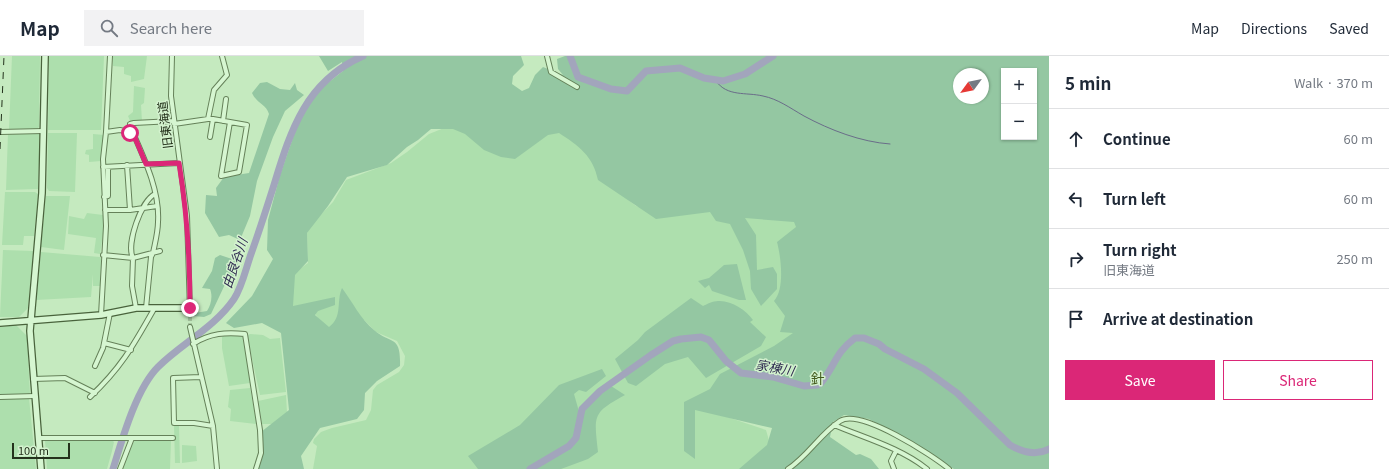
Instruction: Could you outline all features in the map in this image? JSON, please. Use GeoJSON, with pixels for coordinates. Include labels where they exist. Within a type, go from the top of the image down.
{"type":"FeatureCollection","features":[{"type":"Feature","properties":{"kind":"street"},"geometry":{"type":"LineString","coordinates":[[40,469],[30,322],[42,193],[45,56]]}},
{"type":"Feature","properties":{"kind":"street"},"geometry":{"type":"LineString","coordinates":[[101,315],[103,255],[106,226],[103,167],[110,56]]}},
{"type":"Feature","properties":{"kind":"street","name":"旧東海道"},"geometry":{"type":"LineString","coordinates":[[172,56],[170,96],[187,216],[190,267],[190,310]]}},
{"type":"Feature","properties":{"kind":"street"},"geometry":{"type":"LineString","coordinates":[[208,119],[214,90],[227,75],[222,56]]}},
{"type":"Feature","properties":{"kind":"street"},"geometry":{"type":"LineString","coordinates":[[547,56],[551,72],[577,87]]}},
{"type":"Feature","properties":{"kind":"street"},"geometry":{"type":"LineString","coordinates":[[223,121],[226,99]]}},
{"type":"Feature","properties":{"kind":"street"},"geometry":{"type":"LineString","coordinates":[[210,137],[213,119]]}},
{"type":"Feature","properties":{"kind":"street"},"geometry":{"type":"LineString","coordinates":[[146,308],[151,256],[153,253],[158,221],[157,206],[146,164],[130,124],[213,119],[223,121],[230,122],[247,125],[240,172],[221,176],[230,122]]}},
{"type":"Feature","properties":{"kind":"street"},"geometry":{"type":"LineString","coordinates":[[106,132],[120,130],[133,133]]}},
{"type":"Feature","properties":{"kind":"street"},"geometry":{"type":"LineString","coordinates":[[0,132],[43,131]]}},
{"type":"Feature","properties":{"kind":"street"},"geometry":{"type":"LineString","coordinates":[[103,167],[179,163]]}},
{"type":"Feature","properties":{"kind":"street"},"geometry":{"type":"LineString","coordinates":[[127,165],[130,210]]}},
{"type":"Feature","properties":{"kind":"street"},"geometry":{"type":"LineString","coordinates":[[104,197],[108,196],[108,167]]}},
{"type":"Feature","properties":{"kind":"street"},"geometry":{"type":"LineString","coordinates":[[136,308],[132,286],[133,258],[130,247],[131,239],[142,208],[150,196],[155,194]]}},
{"type":"Feature","properties":{"kind":"street"},"geometry":{"type":"LineString","coordinates":[[105,210],[130,210],[157,206]]}},
{"type":"Feature","properties":{"kind":"street"},"geometry":{"type":"LineString","coordinates":[[103,255],[133,258],[160,251]]}},
{"type":"Feature","properties":{"kind":"street"},"geometry":{"type":"LineString","coordinates":[[0,323],[30,322],[101,315],[136,308],[190,310]]}},
{"type":"Feature","properties":{"kind":"street"},"geometry":{"type":"LineString","coordinates":[[90,397],[110,379],[131,350],[154,309]]}},
{"type":"Feature","properties":{"kind":"street"},"geometry":{"type":"LineString","coordinates":[[95,366],[104,343],[110,313]]}},
{"type":"Feature","properties":{"kind":"street"},"geometry":{"type":"LineString","coordinates":[[190,327],[213,426],[217,469]]}},
{"type":"Feature","properties":{"kind":"street"},"geometry":{"type":"LineString","coordinates":[[193,343],[202,338],[224,331],[245,334],[260,430],[261,453],[256,469]]}},
{"type":"Feature","properties":{"kind":"street"},"geometry":{"type":"LineString","coordinates":[[104,343],[131,350]]}},
{"type":"Feature","properties":{"kind":"street"},"geometry":{"type":"LineString","coordinates":[[201,377],[173,378],[174,423],[194,423],[213,426]]}},
{"type":"Feature","properties":{"kind":"street"},"geometry":{"type":"LineString","coordinates":[[33,379],[65,378],[95,393]]}},
{"type":"Feature","properties":{"kind":"street"},"geometry":{"type":"LineString","coordinates":[[0,397],[35,396]]}},
{"type":"Feature","properties":{"kind":"street"},"geometry":{"type":"LineString","coordinates":[[788,469],[804,457],[834,425],[846,418],[864,420],[924,452],[949,469]]}},
{"type":"Feature","properties":{"kind":"street"},"geometry":{"type":"LineString","coordinates":[[834,425],[866,437],[896,451],[914,460],[927,469]]}},
{"type":"Feature","properties":{"kind":"street"},"geometry":{"type":"LineString","coordinates":[[39,438],[173,438]]}},
{"type":"Feature","properties":{"kind":"street"},"geometry":{"type":"LineString","coordinates":[[120,469],[131,438]]}},
{"type":"Feature","properties":{"kind":"street"},"geometry":{"type":"LineString","coordinates":[[894,469],[891,461],[896,451]]}},
{"type":"Feature","properties":{"kind":"green space"},"geometry":{"type":"Polygon","coordinates":[[[12,56],[40,56],[39,127],[37,129],[9,130],[12,56]]]}},
{"type":"Feature","properties":{"kind":"green space"},"geometry":{"type":"Polygon","coordinates":[[[49,56],[104,56],[101,130],[48,130],[49,56]]]}},
{"type":"Feature","properties":{"kind":"green space"},"geometry":{"type":"Polygon","coordinates":[[[113,56],[147,56],[144,79],[131,82],[131,76],[124,74],[124,67],[113,66],[113,56]]]}},
{"type":"Feature","properties":{"kind":"green space"},"geometry":{"type":"Polygon","coordinates":[[[319,56],[521,56],[524,65],[513,76],[512,84],[522,91],[529,88],[535,75],[543,67],[563,75],[558,69],[557,59],[565,56],[1049,56],[1049,469],[954,469],[869,419],[844,415],[833,422],[830,437],[856,455],[860,454],[871,459],[879,469],[739,469],[767,445],[772,428],[695,410],[695,459],[684,451],[684,402],[710,389],[720,374],[774,346],[793,333],[780,332],[785,316],[774,301],[780,289],[781,281],[781,264],[777,242],[796,227],[794,222],[745,218],[756,235],[757,270],[773,267],[777,274],[777,289],[761,306],[751,289],[750,271],[743,250],[730,224],[716,221],[710,212],[656,219],[598,180],[593,164],[589,158],[573,142],[559,133],[548,135],[515,159],[501,157],[484,150],[465,134],[453,129],[431,129],[407,147],[387,165],[347,177],[328,206],[307,233],[308,261],[295,275],[293,306],[335,297],[335,305],[318,311],[315,315],[329,327],[336,319],[338,314],[340,293],[342,288],[369,326],[380,335],[397,345],[400,356],[400,366],[377,381],[365,393],[364,410],[357,419],[320,428],[301,456],[304,469],[258,469],[263,454],[261,432],[289,410],[281,333],[262,323],[234,328],[226,323],[252,296],[273,259],[267,250],[268,220],[280,175],[302,112],[324,86],[343,71],[342,62],[328,71],[319,56]]]}},
{"type":"Feature","properties":{"kind":"green space"},"geometry":{"type":"Polygon","coordinates":[[[267,82],[280,89],[290,90],[295,83],[297,90],[304,95],[285,111],[273,137],[257,181],[250,216],[240,240],[229,235],[219,237],[205,213],[206,195],[217,196],[216,188],[224,177],[249,173],[269,114],[266,108],[256,100],[252,93],[260,83],[267,82]]]}},
{"type":"Feature","properties":{"kind":"green space"},"geometry":{"type":"Polygon","coordinates":[[[134,86],[145,88],[144,103],[141,105],[142,121],[131,123],[128,116],[133,112],[134,86]]]}},
{"type":"Feature","properties":{"kind":"green space"},"geometry":{"type":"Polygon","coordinates":[[[444,128],[563,130],[594,159],[603,180],[636,206],[658,213],[712,207],[796,219],[797,339],[700,408],[766,430],[772,451],[747,469],[313,469],[317,446],[313,443],[314,439],[321,432],[366,420],[371,410],[373,390],[377,385],[399,372],[404,365],[405,356],[397,341],[376,332],[364,320],[329,332],[312,310],[290,312],[293,274],[308,263],[307,233],[311,225],[333,202],[346,180],[391,163],[429,134],[444,128]]]}},
{"type":"Feature","properties":{"kind":"green space"},"geometry":{"type":"Polygon","coordinates":[[[40,132],[38,189],[6,190],[8,133],[40,132]]]}},
{"type":"Feature","properties":{"kind":"green space"},"geometry":{"type":"Polygon","coordinates":[[[48,133],[77,133],[75,192],[49,191],[47,188],[48,133]]]}},
{"type":"Feature","properties":{"kind":"green space"},"geometry":{"type":"Polygon","coordinates":[[[93,134],[104,135],[101,161],[89,162],[89,155],[85,154],[86,150],[93,149],[93,134]]]}},
{"type":"Feature","properties":{"kind":"green space"},"geometry":{"type":"Polygon","coordinates":[[[5,192],[35,192],[38,194],[34,236],[24,236],[23,245],[2,245],[5,192]]]}},
{"type":"Feature","properties":{"kind":"green space"},"geometry":{"type":"Polygon","coordinates":[[[46,196],[70,196],[64,250],[41,247],[46,196]]]}},
{"type":"Feature","properties":{"kind":"green space"},"geometry":{"type":"Polygon","coordinates":[[[87,213],[103,215],[104,227],[100,254],[94,253],[96,238],[68,234],[69,216],[84,219],[87,213]]]}},
{"type":"Feature","properties":{"kind":"green space"},"geometry":{"type":"Polygon","coordinates":[[[3,250],[33,251],[28,308],[19,317],[0,317],[3,250]]]}},
{"type":"Feature","properties":{"kind":"green space"},"geometry":{"type":"Polygon","coordinates":[[[41,252],[100,257],[100,286],[93,286],[93,274],[91,297],[36,300],[41,252]]]}},
{"type":"Feature","properties":{"kind":"green space"},"geometry":{"type":"Polygon","coordinates":[[[220,255],[238,261],[238,275],[228,278],[211,314],[204,317],[193,316],[195,313],[207,311],[210,306],[210,289],[202,288],[212,271],[215,258],[220,255]]]}},
{"type":"Feature","properties":{"kind":"green space"},"geometry":{"type":"Polygon","coordinates":[[[737,264],[746,300],[739,300],[712,291],[709,285],[705,288],[698,281],[709,278],[724,265],[737,264]]]}},
{"type":"Feature","properties":{"kind":"green space"},"geometry":{"type":"Polygon","coordinates":[[[691,298],[703,306],[718,301],[723,301],[742,309],[753,320],[750,322],[766,337],[761,346],[706,378],[688,357],[665,364],[636,386],[628,383],[615,359],[638,340],[645,332],[691,298]]]}},
{"type":"Feature","properties":{"kind":"green space"},"geometry":{"type":"Polygon","coordinates":[[[16,325],[27,336],[30,395],[0,395],[0,327],[16,325]]]}},
{"type":"Feature","properties":{"kind":"green space"},"geometry":{"type":"Polygon","coordinates":[[[225,334],[241,335],[244,337],[250,383],[229,386],[222,348],[222,337],[225,334]]]}},
{"type":"Feature","properties":{"kind":"green space"},"geometry":{"type":"Polygon","coordinates":[[[250,334],[263,335],[270,339],[280,338],[286,392],[260,395],[247,336],[250,334]]]}},
{"type":"Feature","properties":{"kind":"green space"},"geometry":{"type":"Polygon","coordinates":[[[602,369],[606,376],[586,392],[579,390],[574,394],[580,415],[608,384],[625,395],[606,406],[598,416],[596,430],[598,452],[588,459],[561,469],[478,469],[468,456],[520,425],[559,385],[602,369]]]}},
{"type":"Feature","properties":{"kind":"green space"},"geometry":{"type":"Polygon","coordinates":[[[250,388],[257,424],[230,421],[231,409],[228,407],[230,390],[250,388]]]}},
{"type":"Feature","properties":{"kind":"green space"},"geometry":{"type":"Polygon","coordinates":[[[286,395],[287,413],[274,424],[262,424],[258,401],[286,395]]]}},
{"type":"Feature","properties":{"kind":"green space"},"geometry":{"type":"Polygon","coordinates":[[[29,398],[36,469],[0,469],[0,399],[29,398]]]}},
{"type":"Feature","properties":{"kind":"green space"},"geometry":{"type":"Polygon","coordinates":[[[174,425],[179,425],[180,463],[175,463],[174,425]]]}},
{"type":"Feature","properties":{"kind":"green space"},"geometry":{"type":"Polygon","coordinates":[[[111,439],[114,442],[107,469],[47,469],[45,440],[111,439]]]}},
{"type":"Feature","properties":{"kind":"green space"},"geometry":{"type":"Polygon","coordinates":[[[135,440],[171,440],[170,469],[122,469],[126,455],[135,440]]]}},
{"type":"Feature","properties":{"kind":"green space"},"geometry":{"type":"Polygon","coordinates":[[[182,445],[196,446],[197,461],[182,463],[182,445]]]}},
{"type":"Feature","properties":{"kind":"waterway","name":"由良谷川"},"geometry":{"type":"LineString","coordinates":[[113,469],[136,401],[150,377],[167,358],[217,318],[237,294],[244,277],[286,148],[302,111],[326,80],[343,67],[363,56]]}},
{"type":"Feature","properties":{"kind":"waterway","name":"由良谷川"},"geometry":{"type":"LineString","coordinates":[[570,56],[578,77],[611,89],[627,91],[646,71],[680,68],[704,78],[723,81],[745,74],[773,56]]}},
{"type":"Feature","properties":{"kind":"waterway"},"geometry":{"type":"LineString","coordinates":[[716,81],[720,86],[731,92],[757,95],[774,99],[814,121],[857,138],[890,144]]}},
{"type":"Feature","properties":{"kind":"waterway","name":"家棟川"},"geometry":{"type":"LineString","coordinates":[[530,469],[569,446],[576,438],[582,409],[600,391],[673,341],[701,337],[709,340],[726,361],[741,373],[773,377],[804,386],[817,385],[821,383],[843,349],[855,338],[864,338],[879,344],[885,349],[924,369],[957,393],[1010,445],[1019,450],[1034,453],[1049,449]]}},
{"type":"Feature","properties":{"kind":"tunnel"},"geometry":{"type":"LineString","coordinates":[[190,311],[190,327]]}},
{"type":"Feature","properties":{"kind":"railway"},"geometry":{"type":"LineString","coordinates":[[0,149],[4,56]]}},
{"type":"Feature","properties":{"kind":"district","name":"針"},"geometry":{"type":"Point","coordinates":[818,378]}},
{"type":"Feature","properties":{"kind":"route"},"geometry":{"type":"LineString","coordinates":[[130,133],[133,133],[146,164],[179,163],[187,216],[190,267],[190,308]]}}]}
